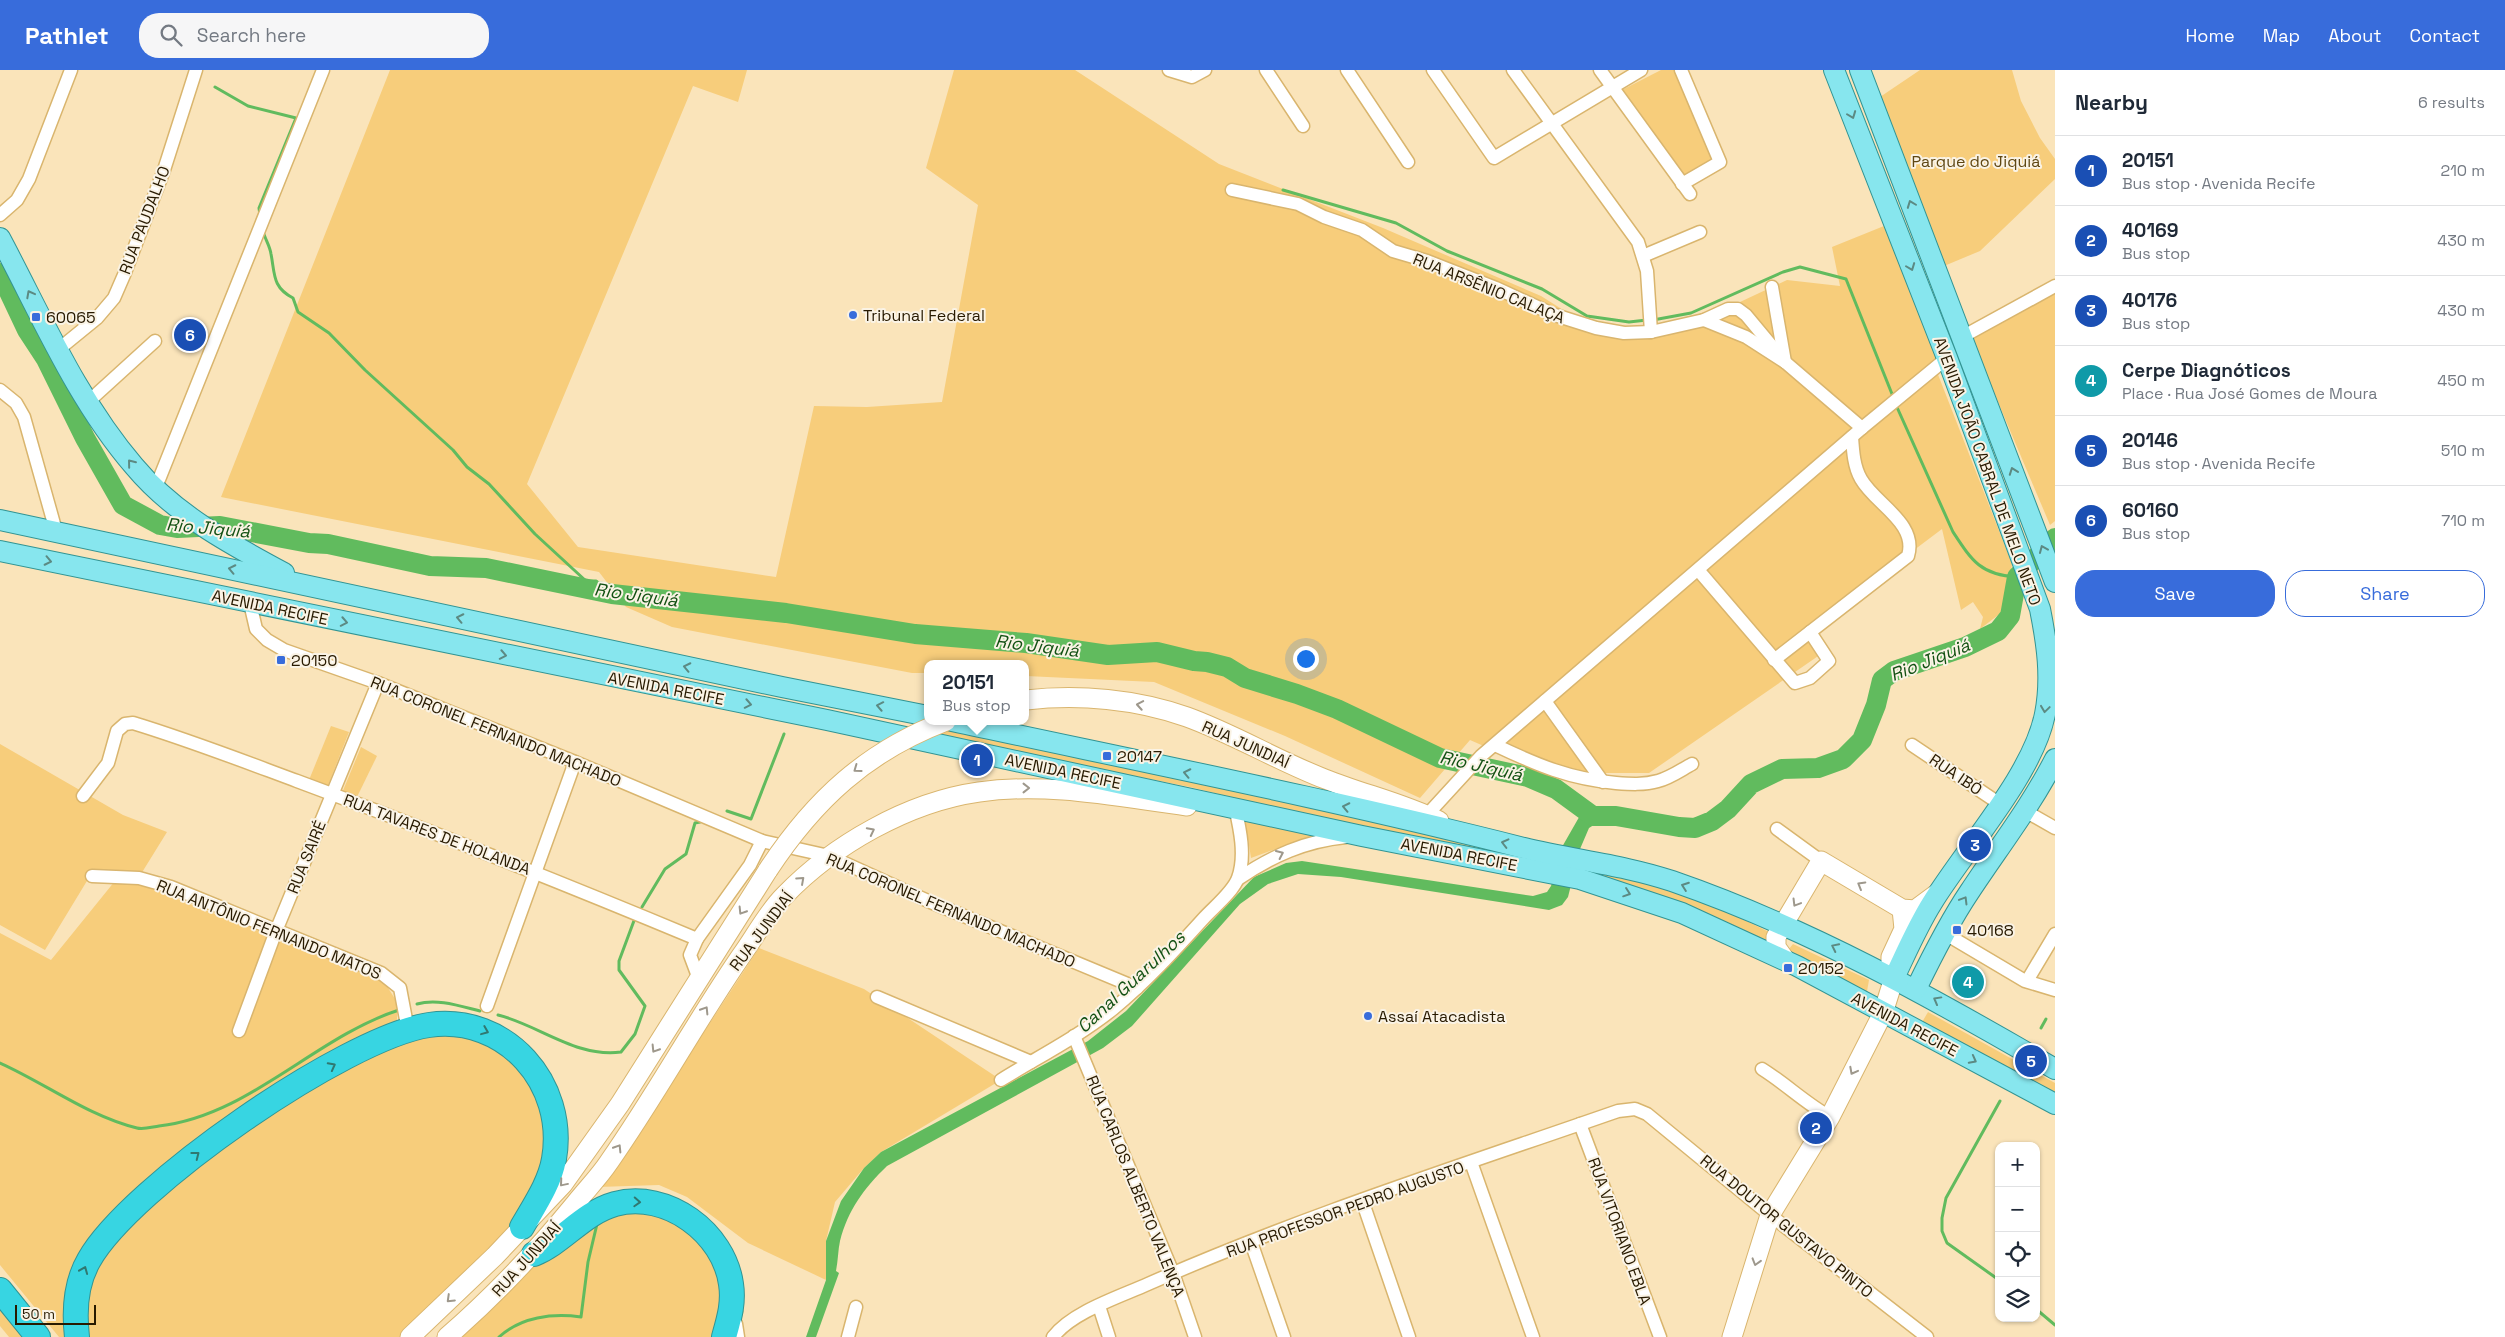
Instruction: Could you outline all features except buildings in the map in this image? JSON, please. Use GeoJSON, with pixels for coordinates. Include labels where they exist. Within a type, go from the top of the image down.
{"type":"FeatureCollection","features":[{"type":"Feature","properties":{"kind":"highway"},"geometry":{"type":"LineString","coordinates":[[77,1337],[75,1318],[79,1283],[88,1262],[102,1240],[138,1202],[230,1129],[282,1095],[336,1064],[408,1030],[428,1025],[451,1024],[480,1029],[510,1045],[541,1079],[556,1123],[554,1160],[551,1172],[522,1226]]}},
{"type":"Feature","properties":{"kind":"highway"},"geometry":{"type":"LineString","coordinates":[[534,1254],[587,1218],[607,1207],[626,1202],[663,1206],[702,1229],[716,1246],[729,1276],[732,1297],[731,1330]]}},
{"type":"Feature","properties":{"kind":"highway"},"geometry":{"type":"LineString","coordinates":[[0,1290],[38,1337]]}},
{"type":"Feature","properties":{"kind":"main road","name":"AVENIDA JOÃO CABRAL DE MELO NETO"},"geometry":{"type":"LineString","coordinates":[[1834,70],[1947,358],[2008,527],[2040,609],[2047,642],[2049,673],[2044,716],[2033,749],[2018,777],[1941,890],[1917,929],[1894,978]]}},
{"type":"Feature","properties":{"kind":"main road","name":"AVENIDA JOÃO CABRAL DE MELO NETO"},"geometry":{"type":"LineString","coordinates":[[1860,70],[2055,582]]}},
{"type":"Feature","properties":{"kind":"main road"},"geometry":{"type":"LineString","coordinates":[[0,238],[89,401],[135,468],[179,509],[203,528],[234,547],[313,588]]}},
{"type":"Feature","properties":{"kind":"main road","name":"AVENIDA RECIFE"},"geometry":{"type":"LineString","coordinates":[[0,520],[313,588],[924,715]]}},
{"type":"Feature","properties":{"kind":"main road","name":"AVENIDA RECIFE"},"geometry":{"type":"LineString","coordinates":[[0,551],[836,722],[1362,836],[1550,863],[1583,870],[1786,961],[2055,1104]]}},
{"type":"Feature","properties":{"kind":"main road","name":"RUA JUNDIAÍ"},"geometry":{"type":"LineString","coordinates":[[1029,700],[1073,698],[1114,701],[1150,707],[1187,718],[1324,779],[1427,815],[1457,831]]}},
{"type":"Feature","properties":{"kind":"main road","name":"RUA JUNDIAÍ"},"geometry":{"type":"LineString","coordinates":[[410,1337],[495,1256],[563,1184],[588,1150],[768,870],[810,814],[851,774],[901,741],[937,725]]}},
{"type":"Feature","properties":{"kind":"main road","name":"AVENIDA RECIFE"},"geometry":{"type":"LineString","coordinates":[[970,725],[1457,831],[1550,863]]}},
{"type":"Feature","properties":{"kind":"main road"},"geometry":{"type":"LineString","coordinates":[[1916,989],[1944,933],[1969,892],[2025,811],[2055,759]]}},
{"type":"Feature","properties":{"kind":"main road","name":"RUA JUNDIAÍ"},"geometry":{"type":"LineString","coordinates":[[447,1337],[489,1300],[534,1254],[609,1162],[714,996],[782,897],[829,856],[865,833],[904,814],[976,792],[1006,788],[1061,790],[1187,806],[1231,807]]}},
{"type":"Feature","properties":{"kind":"main road"},"geometry":{"type":"LineString","coordinates":[[1732,1337],[1770,1215],[1830,1117],[1883,1013],[1894,978],[1890,963],[1904,929],[1905,919],[1902,909],[1821,861],[1783,924],[1775,942],[1786,961]]}},
{"type":"Feature","properties":{"kind":"main road","name":"AVENIDA RECIFE"},"geometry":{"type":"LineString","coordinates":[[1583,870],[1619,865],[1727,901],[1783,924],[1831,945],[1916,989],[2055,1069]]}},
{"type":"Feature","properties":{"kind":"main road","name":"AVENIDA JOÃO CABRAL DE MELO NETO"},"geometry":{"type":"LineString","coordinates":[[1902,909],[1917,909],[1941,890]]}},
{"type":"Feature","properties":{"kind":"street"},"geometry":{"type":"LineString","coordinates":[[0,215],[17,200],[29,179],[70,70]]}},
{"type":"Feature","properties":{"kind":"street","name":"RUA PAUDALHO"},"geometry":{"type":"LineString","coordinates":[[59,349],[97,318],[114,298],[164,170],[196,70]]}},
{"type":"Feature","properties":{"kind":"street"},"geometry":{"type":"LineString","coordinates":[[156,487],[323,70]]}},
{"type":"Feature","properties":{"kind":"street"},"geometry":{"type":"LineString","coordinates":[[1180,73],[1205,70]]}},
{"type":"Feature","properties":{"kind":"street"},"geometry":{"type":"LineString","coordinates":[[1266,70],[1303,126]]}},
{"type":"Feature","properties":{"kind":"street"},"geometry":{"type":"LineString","coordinates":[[1347,70],[1408,162]]}},
{"type":"Feature","properties":{"kind":"street"},"geometry":{"type":"LineString","coordinates":[[1432,70],[1494,158],[1642,70]]}},
{"type":"Feature","properties":{"kind":"street"},"geometry":{"type":"LineString","coordinates":[[1513,70],[1634,236],[1643,256],[1650,291],[1651,324]]}},
{"type":"Feature","properties":{"kind":"street"},"geometry":{"type":"LineString","coordinates":[[1600,70],[1690,194]]}},
{"type":"Feature","properties":{"kind":"street"},"geometry":{"type":"LineString","coordinates":[[1681,70],[1720,162],[1682,184]]}},
{"type":"Feature","properties":{"kind":"street","name":"RUA ARSÊNIO CALAÇA"},"geometry":{"type":"LineString","coordinates":[[1232,190],[1304,207],[1324,217],[1362,230],[1393,251],[1426,260],[1579,324],[1624,333],[1651,324],[1704,320],[1728,309],[1742,311],[1785,362]]}},
{"type":"Feature","properties":{"kind":"street"},"geometry":{"type":"LineString","coordinates":[[1643,256],[1700,232]]}},
{"type":"Feature","properties":{"kind":"street","name":"AVENIDA JOÃO CABRAL DE MELO NETO"},"geometry":{"type":"LineString","coordinates":[[1962,337],[2055,286]]}},
{"type":"Feature","properties":{"kind":"street"},"geometry":{"type":"LineString","coordinates":[[1772,287],[1785,362]]}},
{"type":"Feature","properties":{"kind":"street"},"geometry":{"type":"LineString","coordinates":[[1704,320],[1752,341],[1785,362],[1862,428]]}},
{"type":"Feature","properties":{"kind":"street"},"geometry":{"type":"LineString","coordinates":[[89,401],[155,341]]}},
{"type":"Feature","properties":{"kind":"street"},"geometry":{"type":"LineString","coordinates":[[1427,815],[1481,756],[1862,428],[1947,358]]}},
{"type":"Feature","properties":{"kind":"street"},"geometry":{"type":"LineString","coordinates":[[0,390],[16,403],[24,417],[56,531]]}},
{"type":"Feature","properties":{"kind":"street"},"geometry":{"type":"LineString","coordinates":[[1774,660],[1906,559],[1910,548],[1905,529],[1861,479],[1856,467],[1852,437]]}},
{"type":"Feature","properties":{"kind":"street"},"geometry":{"type":"LineString","coordinates":[[1699,570],[1792,682],[1797,683],[1810,678],[1828,661],[1828,657],[1810,632]]}},
{"type":"Feature","properties":{"kind":"street","name":"RUA CORONEL FERNANDO MACHADO"},"geometry":{"type":"LineString","coordinates":[[250,603],[256,629],[268,640],[284,650],[378,683],[575,762],[762,841],[829,856],[937,904],[1137,988]]}},
{"type":"Feature","properties":{"kind":"street","name":"RUA SAIRÉ"},"geometry":{"type":"LineString","coordinates":[[239,1032],[276,932],[378,683]]}},
{"type":"Feature","properties":{"kind":"street"},"geometry":{"type":"LineString","coordinates":[[1545,700],[1603,782]]}},
{"type":"Feature","properties":{"kind":"street","name":"RUA TAVARES DE HOLANDA"},"geometry":{"type":"LineString","coordinates":[[83,796],[108,762],[117,731],[125,724],[133,723],[333,793],[534,872],[697,939]]}},
{"type":"Feature","properties":{"kind":"street"},"geometry":{"type":"LineString","coordinates":[[1495,745],[1557,773],[1603,782],[1652,783],[1674,775],[1692,764]]}},
{"type":"Feature","properties":{"kind":"street","name":"RUA IBÓ"},"geometry":{"type":"LineString","coordinates":[[1912,745],[2000,804]]}},
{"type":"Feature","properties":{"kind":"street"},"geometry":{"type":"LineString","coordinates":[[488,1006],[534,872],[575,762]]}},
{"type":"Feature","properties":{"kind":"street"},"geometry":{"type":"LineString","coordinates":[[1231,807],[1241,841],[1238,879]]}},
{"type":"Feature","properties":{"kind":"street"},"geometry":{"type":"LineString","coordinates":[[2025,811],[2055,828]]}},
{"type":"Feature","properties":{"kind":"street"},"geometry":{"type":"LineString","coordinates":[[1777,829],[1821,861]]}},
{"type":"Feature","properties":{"kind":"street"},"geometry":{"type":"LineString","coordinates":[[1001,1080],[1031,1062],[1076,1040],[1112,1010],[1137,988],[1188,936],[1238,879],[1272,857],[1301,845],[1334,838],[1362,836]]}},
{"type":"Feature","properties":{"kind":"street"},"geometry":{"type":"LineString","coordinates":[[699,979],[690,955],[697,939],[750,864],[762,841]]}},
{"type":"Feature","properties":{"kind":"street","name":"RUA ANTÔNIO FERNANDO MATOS"},"geometry":{"type":"LineString","coordinates":[[92,876],[139,878],[171,887],[276,932],[381,973],[400,988],[408,1030]]}},
{"type":"Feature","properties":{"kind":"street"},"geometry":{"type":"LineString","coordinates":[[1944,933],[2027,981],[2055,990]]}},
{"type":"Feature","properties":{"kind":"street"},"geometry":{"type":"LineString","coordinates":[[2027,981],[2055,934]]}},
{"type":"Feature","properties":{"kind":"street"},"geometry":{"type":"LineString","coordinates":[[877,997],[1031,1062]]}},
{"type":"Feature","properties":{"kind":"street","name":"RUA CARLOS ALBERTO VALENÇA"},"geometry":{"type":"LineString","coordinates":[[1076,1040],[1173,1273],[1195,1337]]}},
{"type":"Feature","properties":{"kind":"street"},"geometry":{"type":"LineString","coordinates":[[1762,1069],[1791,1087],[1806,1102],[1830,1117]]}},
{"type":"Feature","properties":{"kind":"street","name":"RUA PROFESSOR PEDRO AUGUSTO"},"geometry":{"type":"LineString","coordinates":[[1053,1337],[1065,1324],[1099,1306],[1173,1273],[1362,1200],[1627,1109],[1641,1110],[1647,1114]]}},
{"type":"Feature","properties":{"kind":"street","name":"RUA DOUTOR GUSTAVO PINTO"},"geometry":{"type":"LineString","coordinates":[[1647,1114],[1770,1215],[1927,1337]]}},
{"type":"Feature","properties":{"kind":"street","name":"RUA VITORIANO EBLA"},"geometry":{"type":"LineString","coordinates":[[1580,1124],[1660,1337]]}},
{"type":"Feature","properties":{"kind":"street"},"geometry":{"type":"LineString","coordinates":[[1471,1162],[1533,1337]]}},
{"type":"Feature","properties":{"kind":"street"},"geometry":{"type":"LineString","coordinates":[[1362,1200],[1409,1337]]}},
{"type":"Feature","properties":{"kind":"street"},"geometry":{"type":"LineString","coordinates":[[1251,1242],[1284,1337]]}},
{"type":"Feature","properties":{"kind":"street"},"geometry":{"type":"LineString","coordinates":[[848,1337],[856,1306]]}},
{"type":"Feature","properties":{"kind":"street"},"geometry":{"type":"LineString","coordinates":[[1099,1306],[1109,1337]]}},
{"type":"Feature","properties":{"kind":"green space"},"geometry":{"type":"Polygon","coordinates":[[[390,70],[747,70],[738,102],[693,86],[527,484],[578,547],[776,577],[814,406],[867,407],[942,402],[978,205],[926,168],[954,70],[1075,70],[1219,164],[1383,228],[1541,296],[1587,325],[1634,330],[1708,317],[1787,280],[1840,286],[1832,247],[1884,226],[1940,359],[1937,372],[2012,564],[2006,609],[1980,629],[1983,617],[1973,602],[1961,610],[1942,529],[1853,596],[1816,627],[1824,652],[1649,773],[1570,773],[1502,754],[1470,740],[1420,798],[1285,736],[1154,682],[1029,676],[1029,660],[924,660],[924,673],[912,673],[672,627],[626,607],[599,572],[221,497],[390,70]]]}},
{"type":"Feature","properties":{"kind":"green space"},"geometry":{"type":"Polygon","coordinates":[[[1661,70],[1676,70],[1713,161],[1684,179],[1622,90],[1661,70]]]}},
{"type":"Feature","properties":{"kind":"green space","name":"Parque do Jiquiá"},"geometry":{"type":"Polygon","coordinates":[[[1920,70],[2012,70],[2021,101],[2040,138],[2055,159],[2055,179],[1980,251],[1944,266],[1880,97],[1920,70]]]}},
{"type":"Feature","properties":{"kind":"green space"},"geometry":{"type":"Polygon","coordinates":[[[2055,292],[2055,521],[2050,525],[1971,338],[2055,292]]]}},
{"type":"Feature","properties":{"kind":"green space"},"geometry":{"type":"Polygon","coordinates":[[[954,725],[1611,868],[1709,903],[1767,931],[1769,938],[1766,942],[1691,909],[1190,787],[928,735],[954,725]]]}},
{"type":"Feature","properties":{"kind":"green space"},"geometry":{"type":"Polygon","coordinates":[[[331,726],[349,732],[327,788],[309,780],[331,726]]]}},
{"type":"Feature","properties":{"kind":"green space"},"geometry":{"type":"Polygon","coordinates":[[[0,744],[123,815],[167,832],[141,874],[93,871],[45,950],[0,925],[0,744]]]}},
{"type":"Feature","properties":{"kind":"green space"},"geometry":{"type":"Polygon","coordinates":[[[361,747],[377,756],[357,797],[342,793],[361,747]]]}},
{"type":"Feature","properties":{"kind":"green space"},"geometry":{"type":"Polygon","coordinates":[[[1244,812],[1340,832],[1311,836],[1251,858],[1244,812]]]}},
{"type":"Feature","properties":{"kind":"green space"},"geometry":{"type":"Polygon","coordinates":[[[119,876],[383,980],[397,1002],[397,1024],[95,1236],[71,1337],[59,1337],[0,1265],[0,933],[51,960],[119,876]]]}},
{"type":"Feature","properties":{"kind":"green space"},"geometry":{"type":"Polygon","coordinates":[[[1793,944],[1869,980],[1866,997],[1790,954],[1789,949],[1793,944]]]}},
{"type":"Feature","properties":{"kind":"green space"},"geometry":{"type":"Polygon","coordinates":[[[759,948],[864,989],[1001,1080],[881,1152],[864,1168],[835,1202],[826,1241],[826,1280],[748,1243],[687,1197],[659,1185],[598,1187],[683,1064],[759,948]]]}},
{"type":"Feature","properties":{"kind":"green space"},"geometry":{"type":"Polygon","coordinates":[[[1928,1012],[2055,1083],[2055,1097],[1921,1024],[1928,1012]]]}},
{"type":"Feature","properties":{"kind":"green space"},"geometry":{"type":"Polygon","coordinates":[[[428,1025],[518,1053],[556,1123],[538,1198],[412,1337],[77,1337],[88,1262],[230,1129],[428,1025]]]}},
{"type":"Feature","properties":{"kind":"green space"},"geometry":{"type":"Polygon","coordinates":[[[605,1195],[665,1210],[701,1240],[744,1311],[735,1337],[441,1337],[605,1195]]]}},
{"type":"Feature","properties":{"kind":"green space"},"geometry":{"type":"Polygon","coordinates":[[[0,1297],[34,1337],[9,1337],[0,1326],[0,1297]]]}},
{"type":"Feature","properties":{"kind":"shaded area"},"geometry":{"type":"Polygon","coordinates":[[[1582,812],[1600,821],[1589,828],[1580,849],[1568,897],[1562,905],[1549,910],[1341,877],[1298,874],[1268,884],[1240,904],[1132,1026],[1103,1048],[887,1166],[864,1191],[847,1219],[839,1244],[836,1271],[839,1273],[816,1337],[806,1337],[826,1280],[826,1241],[841,1201],[864,1168],[881,1152],[1088,1041],[1126,1011],[1254,877],[1286,863],[1302,861],[1533,896],[1547,892],[1551,886],[1562,847],[1582,812]]]}},
{"type":"Feature","properties":{"kind":"waterway"},"geometry":{"type":"LineString","coordinates":[[215,87],[248,106],[296,118],[259,208],[260,215]]}},
{"type":"Feature","properties":{"kind":"waterway"},"geometry":{"type":"LineString","coordinates":[[1283,190],[1396,223],[1447,251],[1542,289],[1587,316],[1629,322],[1647,320]]}},
{"type":"Feature","properties":{"kind":"waterway"},"geometry":{"type":"LineString","coordinates":[[263,231],[278,285],[286,294],[293,298],[298,312],[329,333],[365,370],[453,450],[467,467],[489,484],[535,534],[586,581],[596,581],[612,594]]}},
{"type":"Feature","properties":{"kind":"waterway"},"geometry":{"type":"LineString","coordinates":[[1653,320],[1691,313],[1783,272],[1800,267],[1846,279],[1894,399]]}},
{"type":"Feature","properties":{"kind":"waterway","name":"Rio Jiquiá"},"geometry":{"type":"LineString","coordinates":[[0,273],[27,330],[46,359],[85,438],[123,505],[160,525],[177,528],[220,526],[309,543],[328,544],[430,566],[486,568],[612,594],[786,613],[915,634],[1026,643],[1108,655],[1157,652],[1194,661],[1207,662],[1227,667],[1245,678],[1337,709],[1440,758],[1528,777],[1556,789],[1593,816],[1616,816],[1695,828],[1712,821],[1728,809],[1751,784],[1782,769],[1818,768],[1843,759],[1862,740],[1876,705],[1882,680],[1894,671],[1965,647],[1998,631],[2010,616],[2017,577],[2055,538]]}},
{"type":"Feature","properties":{"kind":"waterway"},"geometry":{"type":"LineString","coordinates":[[1896,405],[1953,532],[1966,551],[1986,570],[2005,576],[2017,577]]}},
{"type":"Feature","properties":{"kind":"waterway"},"geometry":{"type":"LineString","coordinates":[[727,811],[751,819],[784,734]]}},
{"type":"Feature","properties":{"kind":"waterway"},"geometry":{"type":"LineString","coordinates":[[642,907],[665,869],[686,854],[695,823],[700,822]]}},
{"type":"Feature","properties":{"kind":"waterway"},"geometry":{"type":"LineString","coordinates":[[498,1015],[573,1046],[604,1053],[621,1052],[635,1034],[645,1006],[619,970],[619,961],[635,918]]}},
{"type":"Feature","properties":{"kind":"waterway"},"geometry":{"type":"LineString","coordinates":[[417,1004],[440,1002],[480,1011]]}},
{"type":"Feature","properties":{"kind":"waterway"},"geometry":{"type":"LineString","coordinates":[[0,1063],[101,1116],[119,1123],[145,1129],[192,1119],[223,1107],[252,1092],[368,1022],[399,1010]]}},
{"type":"Feature","properties":{"kind":"waterway"},"geometry":{"type":"LineString","coordinates":[[2041,1028],[2046,1019]]}},
{"type":"Feature","properties":{"kind":"waterway"},"geometry":{"type":"LineString","coordinates":[[1995,1277],[1947,1243],[1942,1231],[1942,1218],[1946,1198],[2000,1101]]}},
{"type":"Feature","properties":{"kind":"waterway"},"geometry":{"type":"LineString","coordinates":[[499,1337],[517,1325],[537,1318],[548,1316],[581,1317],[588,1262],[597,1224]]}},
{"type":"Feature","properties":{"kind":"waterway"},"geometry":{"type":"LineString","coordinates":[[2040,1312],[2055,1325]]}},
{"type":"Feature","properties":{"kind":"place","name":"Tribunal Federal"},"geometry":{"type":"Point","coordinates":[853,315]}},
{"type":"Feature","properties":{"kind":"place","name":"60065"},"geometry":{"type":"Point","coordinates":[36,317]}},
{"type":"Feature","properties":{"kind":"place","name":"60160"},"geometry":{"type":"Point","coordinates":[190,335]}},
{"type":"Feature","properties":{"kind":"place","name":"20150"},"geometry":{"type":"Point","coordinates":[281,660]}},
{"type":"Feature","properties":{"kind":"place","name":"20147"},"geometry":{"type":"Point","coordinates":[1107,756]}},
{"type":"Feature","properties":{"kind":"place","name":"20151"},"geometry":{"type":"Point","coordinates":[977,760]}},
{"type":"Feature","properties":{"kind":"place","name":"40176"},"geometry":{"type":"Point","coordinates":[1975,845]}},
{"type":"Feature","properties":{"kind":"place","name":"40168"},"geometry":{"type":"Point","coordinates":[1957,930]}},
{"type":"Feature","properties":{"kind":"place","name":"20152"},"geometry":{"type":"Point","coordinates":[1788,968]}},
{"type":"Feature","properties":{"kind":"place","name":"Cerpe Diagnóticos"},"geometry":{"type":"Point","coordinates":[1968,982]}},
{"type":"Feature","properties":{"kind":"place","name":"Assaí Atacadista"},"geometry":{"type":"Point","coordinates":[1368,1016]}},
{"type":"Feature","properties":{"kind":"place","name":"20146"},"geometry":{"type":"Point","coordinates":[2031,1061]}},
{"type":"Feature","properties":{"kind":"place","name":"40169"},"geometry":{"type":"Point","coordinates":[1816,1128]}},
{"type":"Feature","properties":{"kind":"water label","name":"Canal Guarulhos"},"geometry":{"type":"Point","coordinates":[1131,982]}}]}
